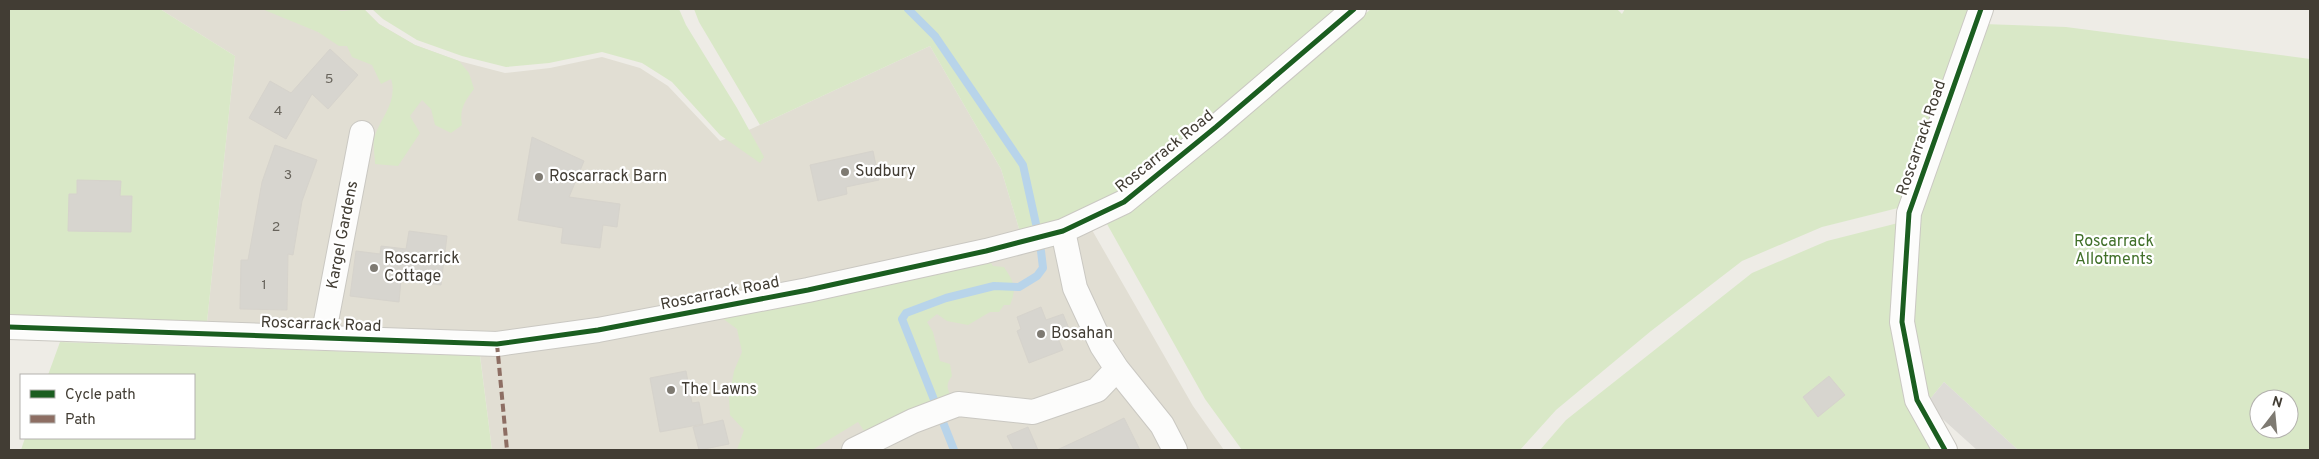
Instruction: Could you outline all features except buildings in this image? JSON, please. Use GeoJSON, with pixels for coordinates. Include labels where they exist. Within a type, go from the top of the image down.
{"type":"FeatureCollection","features":[{"type":"Feature","properties":{"kind":"street","name":"Roscarrack Road"},"geometry":{"type":"LineString","coordinates":[[9,327],[498,344],[598,330],[808,290],[1063,232],[1124,202],[1216,127],[1354,9]]}},
{"type":"Feature","properties":{"kind":"street","name":"Roscarrack Road"},"geometry":{"type":"LineString","coordinates":[[1945,450],[1917,400],[1902,322],[1909,213],[1981,9]]}},
{"type":"Feature","properties":{"kind":"street","name":"Kargel Gardens"},"geometry":{"type":"LineString","coordinates":[[323,338],[362,133]]}},
{"type":"Feature","properties":{"kind":"street"},"geometry":{"type":"LineString","coordinates":[[1063,232],[1075,288],[1102,346],[1117,369],[1162,425],[1175,450]]}},
{"type":"Feature","properties":{"kind":"street"},"geometry":{"type":"LineString","coordinates":[[854,450],[870,440],[927,415],[958,404],[1032,412],[1097,390],[1117,369]]}},
{"type":"Feature","properties":{"kind":"shaded area"},"geometry":{"type":"Polygon","coordinates":[[[160,9],[364,9],[379,24],[415,45],[459,61],[505,73],[550,68],[602,57],[640,68],[668,86],[720,141],[751,129],[930,46],[1001,169],[1020,232],[791,283],[594,320],[497,333],[207,322],[235,56],[160,9]]]}},
{"type":"Feature","properties":{"kind":"shaded area"},"geometry":{"type":"Polygon","coordinates":[[[1088,223],[1193,406],[1224,450],[492,450],[479,347],[1088,223]]]}},
{"type":"Feature","properties":{"kind":"shaded area"},"geometry":{"type":"Polygon","coordinates":[[[1944,382],[2018,450],[1977,450],[1926,404],[1944,382]]]}},
{"type":"Feature","properties":{"kind":"green space"},"geometry":{"type":"Polygon","coordinates":[[[9,9],[160,9],[235,56],[207,322],[9,316],[9,9]]]}},
{"type":"Feature","properties":{"kind":"green space"},"geometry":{"type":"Polygon","coordinates":[[[262,9],[332,9],[342,11],[364,9],[379,24],[415,45],[459,61],[469,73],[474,89],[468,97],[461,114],[462,125],[451,133],[435,125],[431,109],[422,100],[410,116],[420,133],[398,166],[375,164],[374,138],[391,101],[393,87],[391,79],[381,84],[372,65],[352,57],[347,46],[339,46],[318,32],[262,9]]]}},
{"type":"Feature","properties":{"kind":"green space"},"geometry":{"type":"Polygon","coordinates":[[[372,9],[679,9],[686,25],[737,108],[764,157],[760,163],[720,135],[672,82],[642,63],[602,52],[549,63],[506,67],[462,56],[417,40],[383,19],[372,9]]]}},
{"type":"Feature","properties":{"kind":"green space"},"geometry":{"type":"Polygon","coordinates":[[[694,9],[1336,9],[1207,119],[1116,193],[1093,207],[1070,217],[1020,232],[1001,169],[930,46],[760,125],[699,22],[694,9]]]}},
{"type":"Feature","properties":{"kind":"green space"},"geometry":{"type":"Polygon","coordinates":[[[1371,9],[1617,9],[1622,14],[1625,9],[1969,9],[1898,208],[1822,227],[1742,261],[1651,331],[1556,410],[1520,450],[1242,450],[1205,399],[1107,224],[1131,210],[1371,9]]]}},
{"type":"Feature","properties":{"kind":"green space","name":"Roscarrack Allotments"},"geometry":{"type":"Polygon","coordinates":[[[1983,24],[2066,27],[2310,59],[2310,450],[2018,450],[1944,382],[1926,404],[1912,324],[1918,213],[1983,24]]]}},
{"type":"Feature","properties":{"kind":"green space"},"geometry":{"type":"Polygon","coordinates":[[[1902,222],[1895,324],[1935,450],[1540,450],[1566,420],[1752,273],[1827,241],[1902,222]]]}},
{"type":"Feature","properties":{"kind":"green space"},"geometry":{"type":"Polygon","coordinates":[[[989,260],[993,266],[1004,267],[1012,281],[1014,289],[1010,305],[1004,305],[999,312],[990,312],[968,325],[947,321],[937,314],[927,322],[933,332],[940,361],[950,364],[952,376],[948,385],[950,394],[947,404],[869,438],[858,422],[812,450],[737,450],[744,430],[730,415],[729,398],[734,371],[742,352],[737,329],[714,312],[989,260]]]}},
{"type":"Feature","properties":{"kind":"green space"},"geometry":{"type":"Polygon","coordinates":[[[60,342],[480,356],[492,450],[21,450],[25,439],[195,439],[195,374],[48,374],[60,342]]]}},
{"type":"Feature","properties":{"kind":"waterway"},"geometry":{"type":"LineString","coordinates":[[908,9],[935,36],[1023,165],[1036,224]]}},
{"type":"Feature","properties":{"kind":"waterway"},"geometry":{"type":"LineString","coordinates":[[954,450],[902,319],[906,313],[946,298],[994,286],[1019,287],[1037,276],[1043,268],[1041,251]]}},
{"type":"Feature","properties":{"kind":"marked path"},"geometry":{"type":"LineString","coordinates":[[497,344],[507,450]]}},
{"type":"Feature","properties":{"kind":"cycle path"},"geometry":{"type":"LineString","coordinates":[[9,327],[497,344],[598,330],[808,290],[986,251],[1063,231],[1124,202],[1216,127],[1354,9]]}},
{"type":"Feature","properties":{"kind":"cycle path"},"geometry":{"type":"LineString","coordinates":[[1945,450],[1917,400],[1902,322],[1909,213],[1981,9]]}},
{"type":"Feature","properties":{"kind":"place","name":"Sudbury"},"geometry":{"type":"Point","coordinates":[845,172]}},
{"type":"Feature","properties":{"kind":"place","name":"Roscarrack Barn"},"geometry":{"type":"Point","coordinates":[539,177]}},
{"type":"Feature","properties":{"kind":"place","name":"Roscarrick Cottage"},"geometry":{"type":"Point","coordinates":[374,268]}},
{"type":"Feature","properties":{"kind":"place","name":"Bosahan"},"geometry":{"type":"Point","coordinates":[1041,334]}},
{"type":"Feature","properties":{"kind":"place","name":"The Lawns"},"geometry":{"type":"Point","coordinates":[671,390]}}]}
